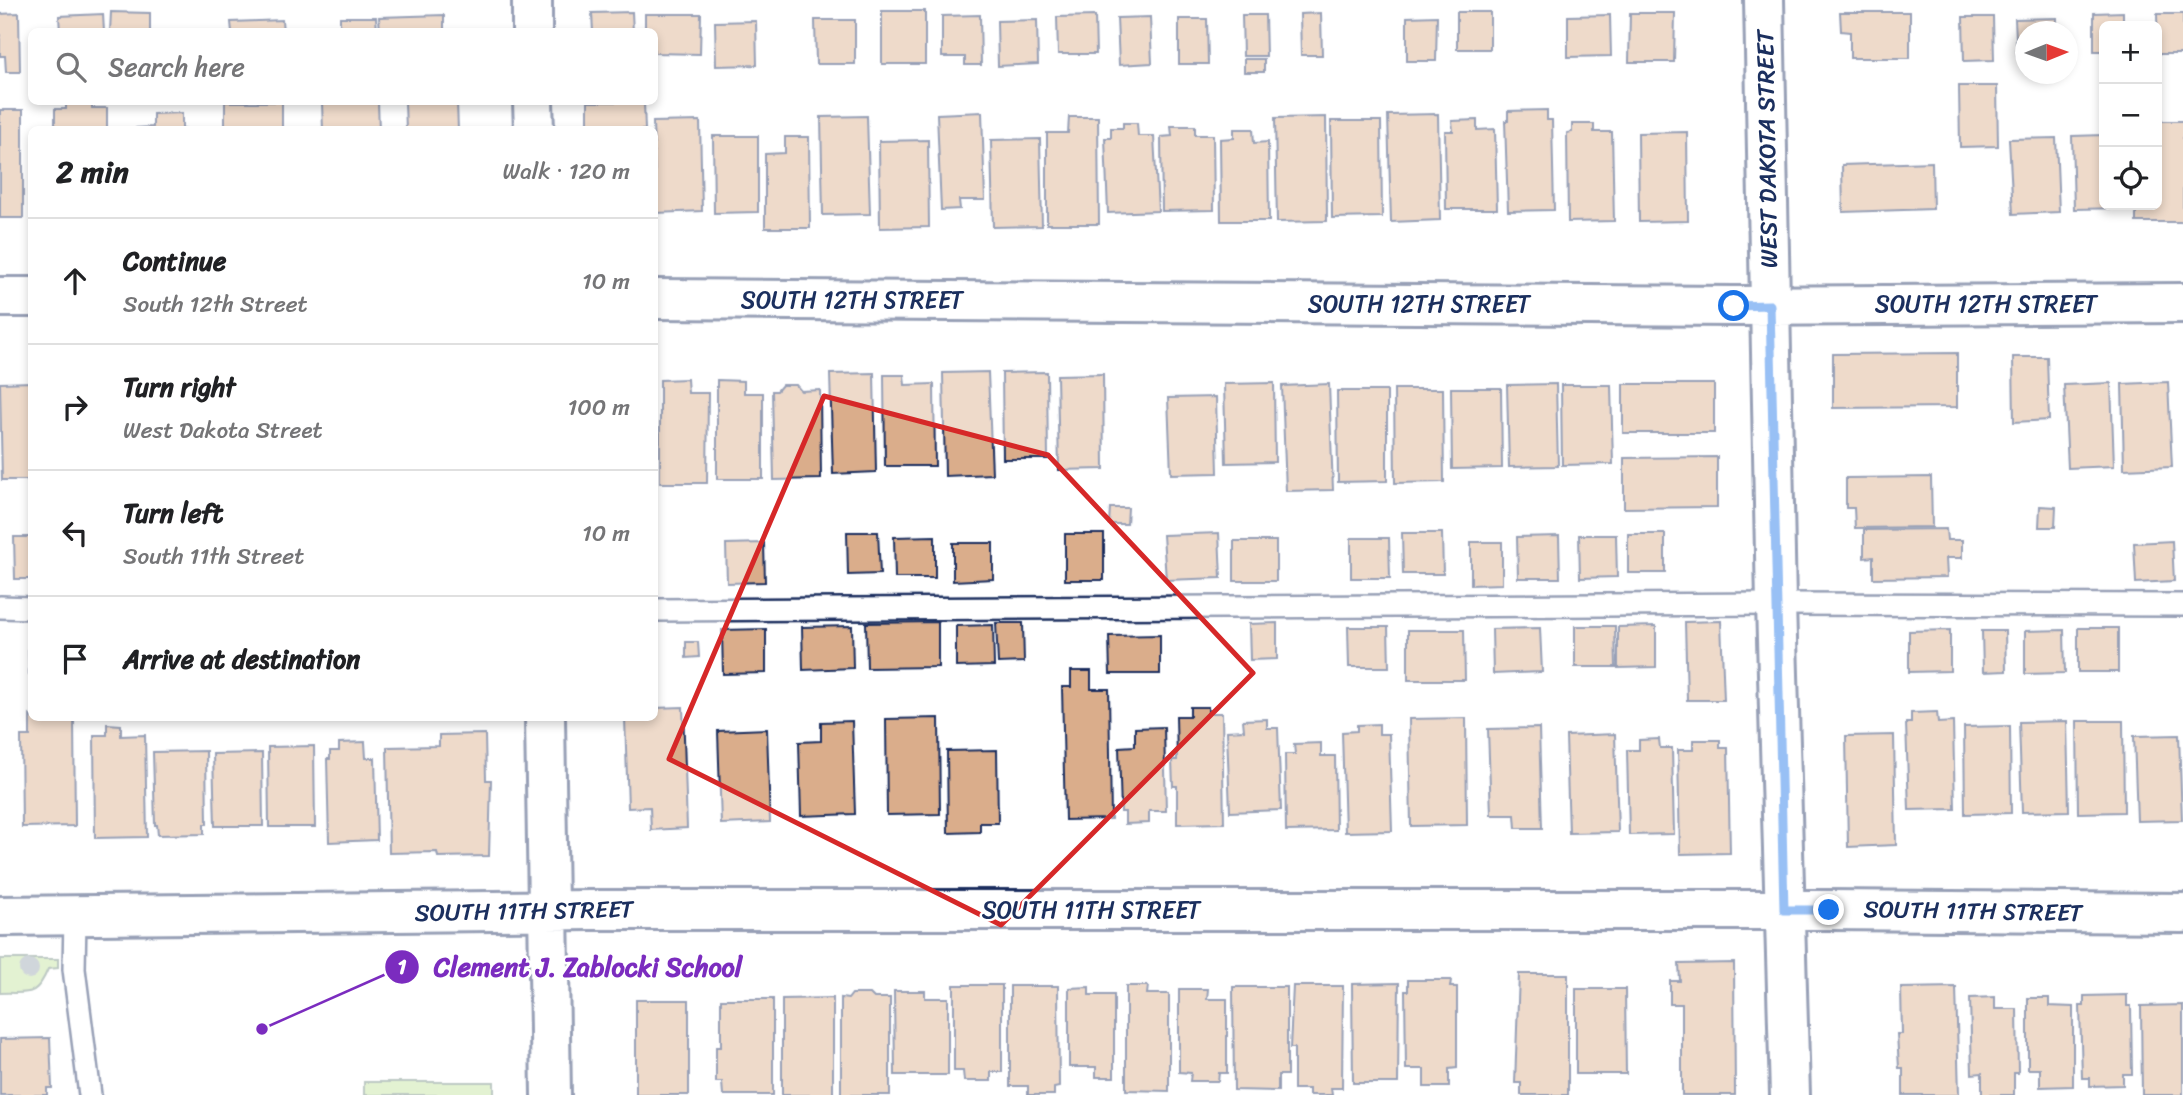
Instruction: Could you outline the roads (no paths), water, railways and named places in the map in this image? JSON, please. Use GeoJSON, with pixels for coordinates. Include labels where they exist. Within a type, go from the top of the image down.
{"type":"FeatureCollection","features":[{"type":"Feature","properties":{"kind":"street"},"geometry":{"type":"LineString","coordinates":[[532,0],[533,28]]}},
{"type":"Feature","properties":{"kind":"street","name":"WEST DAKOTA STREET"},"geometry":{"type":"LineString","coordinates":[[1764,0],[1776,604],[1790,1095]]}},
{"type":"Feature","properties":{"kind":"street"},"geometry":{"type":"LineString","coordinates":[[533,105],[534,126]]}},
{"type":"Feature","properties":{"kind":"street"},"geometry":{"type":"LineString","coordinates":[[0,297],[28,297]]}},
{"type":"Feature","properties":{"kind":"street","name":"SOUTH 12TH STREET"},"geometry":{"type":"LineString","coordinates":[[658,299],[1770,305],[2183,303]]}},
{"type":"Feature","properties":{"kind":"street"},"geometry":{"type":"LineString","coordinates":[[545,721],[551,1095]]}},
{"type":"Feature","properties":{"kind":"street","name":"SOUTH 11TH STREET"},"geometry":{"type":"LineString","coordinates":[[0,916],[548,910],[1784,910],[2183,913]]}},
{"type":"Feature","properties":{"kind":"lane"},"geometry":{"type":"LineString","coordinates":[[658,610],[1776,604],[2183,605]]}},
{"type":"Feature","properties":{"kind":"lane"},"geometry":{"type":"LineString","coordinates":[[0,607],[28,608]]}},
{"type":"Feature","properties":{"kind":"lane"},"geometry":{"type":"LineString","coordinates":[[75,916],[74,969],[90,1095]]}},
{"type":"Feature","properties":{"kind":"place","name":"Clement J. Zablocki School"},"geometry":{"type":"Point","coordinates":[262,1029]}}]}
